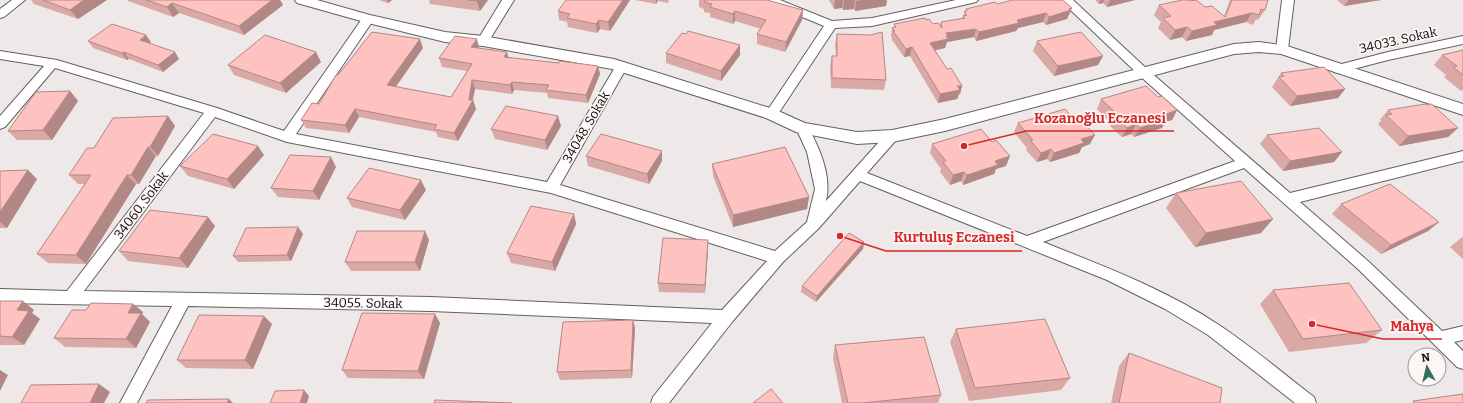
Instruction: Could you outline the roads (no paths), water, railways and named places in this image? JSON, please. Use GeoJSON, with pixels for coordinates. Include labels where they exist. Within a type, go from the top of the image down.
{"type":"FeatureCollection","features":[{"type":"Feature","properties":{"kind":"street"},"geometry":{"type":"LineString","coordinates":[[0,14],[20,0]]}},
{"type":"Feature","properties":{"kind":"street"},"geometry":{"type":"LineString","coordinates":[[302,0],[368,19],[445,37],[483,41],[621,66],[770,114],[802,128],[857,138],[892,136],[945,125],[1234,49],[1259,46],[1282,49],[1463,110]]}},
{"type":"Feature","properties":{"kind":"street"},"geometry":{"type":"LineString","coordinates":[[483,41],[508,0]]}},
{"type":"Feature","properties":{"kind":"street"},"geometry":{"type":"LineString","coordinates":[[770,0],[831,24],[872,22],[972,0]]}},
{"type":"Feature","properties":{"kind":"street"},"geometry":{"type":"LineString","coordinates":[[1066,0],[1144,73],[1363,265],[1463,362]]}},
{"type":"Feature","properties":{"kind":"street"},"geometry":{"type":"LineString","coordinates":[[1282,49],[1288,0]]}},
{"type":"Feature","properties":{"kind":"street"},"geometry":{"type":"LineString","coordinates":[[287,137],[368,19]]}},
{"type":"Feature","properties":{"kind":"street"},"geometry":{"type":"LineString","coordinates":[[770,114],[831,24]]}},
{"type":"Feature","properties":{"kind":"street","name":"34033. Sokak"},"geometry":{"type":"LineString","coordinates":[[1338,69],[1388,56],[1463,40]]}},
{"type":"Feature","properties":{"kind":"street"},"geometry":{"type":"LineString","coordinates":[[0,55],[53,63],[212,112],[287,137],[551,188],[778,258]]}},
{"type":"Feature","properties":{"kind":"street"},"geometry":{"type":"LineString","coordinates":[[0,124],[53,63]]}},
{"type":"Feature","properties":{"kind":"street","name":"34048. Sokak"},"geometry":{"type":"LineString","coordinates":[[551,188],[621,66]]}},
{"type":"Feature","properties":{"kind":"street","name":"34060. Sokak"},"geometry":{"type":"LineString","coordinates":[[70,298],[212,112]]}},
{"type":"Feature","properties":{"kind":"street"},"geometry":{"type":"LineString","coordinates":[[802,128],[814,152],[822,189],[814,224]]}},
{"type":"Feature","properties":{"kind":"street"},"geometry":{"type":"LineString","coordinates":[[659,403],[726,317],[778,258],[814,224],[859,175],[892,136]]}},
{"type":"Feature","properties":{"kind":"street"},"geometry":{"type":"LineString","coordinates":[[1289,199],[1463,156]]}},
{"type":"Feature","properties":{"kind":"street"},"geometry":{"type":"LineString","coordinates":[[1026,242],[1246,162]]}},
{"type":"Feature","properties":{"kind":"street"},"geometry":{"type":"LineString","coordinates":[[859,175],[1112,276],[1170,304],[1214,330],[1308,403]]}},
{"type":"Feature","properties":{"kind":"street","name":"34055. Sokak"},"geometry":{"type":"LineString","coordinates":[[0,296],[431,304],[726,317]]}},
{"type":"Feature","properties":{"kind":"street"},"geometry":{"type":"LineString","coordinates":[[128,403],[184,300]]}},
{"type":"Feature","properties":{"kind":"street"},"geometry":{"type":"LineString","coordinates":[[1440,339],[1463,332]]}},
{"type":"Feature","properties":{"kind":"place","name":"Kozanoğlu Eczanesi"},"geometry":{"type":"Point","coordinates":[964,146]}},
{"type":"Feature","properties":{"kind":"place","name":"Kurtuluş Eczanesi"},"geometry":{"type":"Point","coordinates":[840,236]}},
{"type":"Feature","properties":{"kind":"place","name":"Mahya"},"geometry":{"type":"Point","coordinates":[1312,324]}}]}
